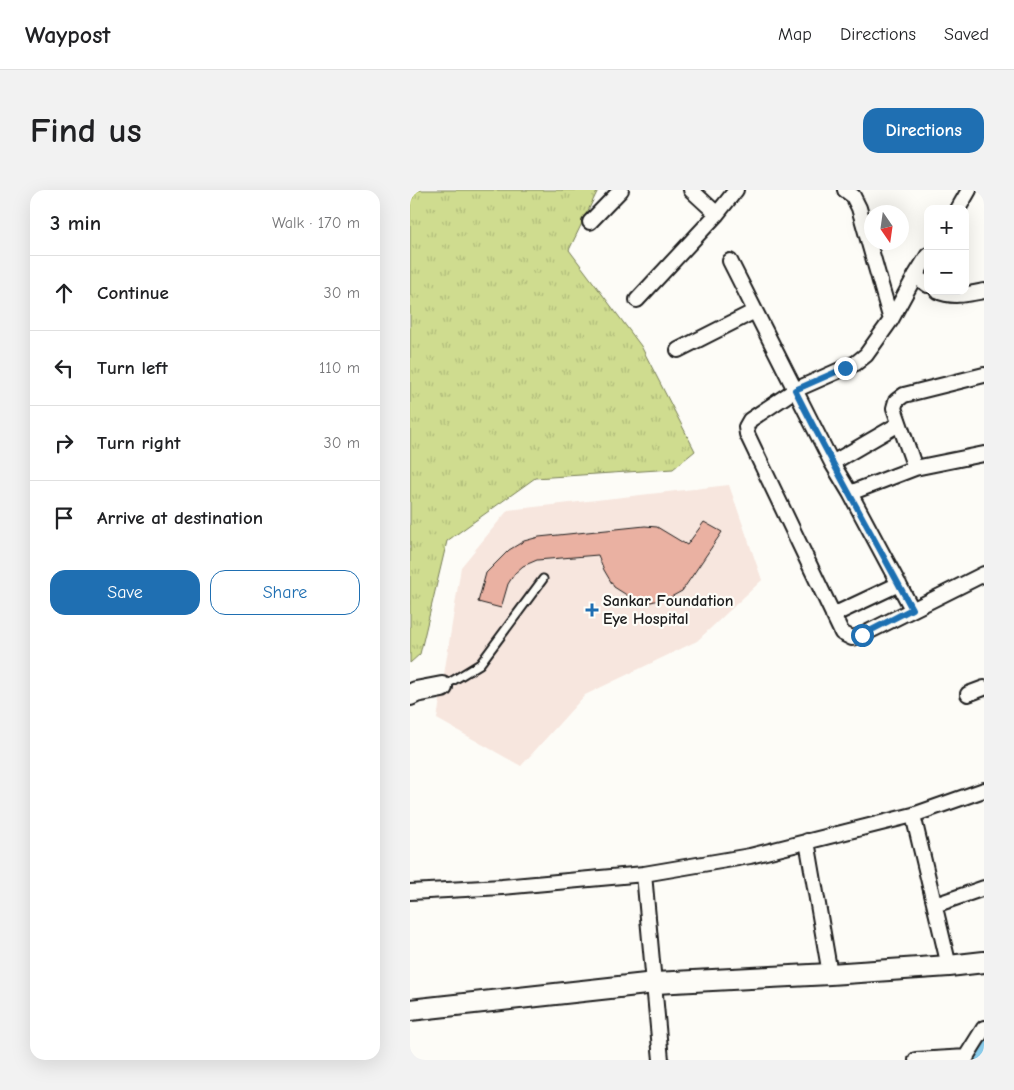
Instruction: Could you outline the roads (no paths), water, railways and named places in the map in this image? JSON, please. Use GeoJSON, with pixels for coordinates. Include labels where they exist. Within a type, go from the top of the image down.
{"type":"FeatureCollection","features":[{"type":"Feature","properties":{"kind":"street"},"geometry":{"type":"LineString","coordinates":[[590,222],[622,190]]}},
{"type":"Feature","properties":{"kind":"street"},"geometry":{"type":"LineString","coordinates":[[691,190],[717,214]]}},
{"type":"Feature","properties":{"kind":"street"},"geometry":{"type":"LineString","coordinates":[[637,300],[717,214],[736,190]]}},
{"type":"Feature","properties":{"kind":"street"},"geometry":{"type":"LineString","coordinates":[[845,190],[853,196],[859,208],[891,320]]}},
{"type":"Feature","properties":{"kind":"street"},"geometry":{"type":"LineString","coordinates":[[961,205],[970,190]]}},
{"type":"Feature","properties":{"kind":"street"},"geometry":{"type":"LineString","coordinates":[[730,261],[832,463],[912,609]]}},
{"type":"Feature","properties":{"kind":"street"},"geometry":{"type":"LineString","coordinates":[[924,261],[891,320],[866,355],[856,363],[795,390],[750,420],[746,426],[747,434],[842,634],[852,638],[862,635],[984,574]]}},
{"type":"Feature","properties":{"kind":"street"},"geometry":{"type":"LineString","coordinates":[[915,276],[924,282]]}},
{"type":"Feature","properties":{"kind":"street"},"geometry":{"type":"LineString","coordinates":[[969,294],[984,291]]}},
{"type":"Feature","properties":{"kind":"street"},"geometry":{"type":"LineString","coordinates":[[944,295],[960,295]]}},
{"type":"Feature","properties":{"kind":"street"},"geometry":{"type":"LineString","coordinates":[[678,350],[755,311]]}},
{"type":"Feature","properties":{"kind":"street"},"geometry":{"type":"LineString","coordinates":[[915,468],[894,408],[896,401],[904,395],[984,375]]}},
{"type":"Feature","properties":{"kind":"street"},"geometry":{"type":"LineString","coordinates":[[832,463],[899,424]]}},
{"type":"Feature","properties":{"kind":"street"},"geometry":{"type":"LineString","coordinates":[[850,493],[915,468],[984,454]]}},
{"type":"Feature","properties":{"kind":"street"},"geometry":{"type":"LineString","coordinates":[[833,615],[899,584]]}},
{"type":"Feature","properties":{"kind":"street"},"geometry":{"type":"LineString","coordinates":[[410,695],[442,687]]}},
{"type":"Feature","properties":{"kind":"street"},"geometry":{"type":"LineString","coordinates":[[968,694],[984,688]]}},
{"type":"Feature","properties":{"kind":"street"},"geometry":{"type":"LineString","coordinates":[[410,892],[502,887],[644,874],[750,856],[913,814],[984,790]]}},
{"type":"Feature","properties":{"kind":"street"},"geometry":{"type":"LineString","coordinates":[[913,814],[949,966]]}},
{"type":"Feature","properties":{"kind":"street"},"geometry":{"type":"LineString","coordinates":[[807,841],[830,974]]}},
{"type":"Feature","properties":{"kind":"street"},"geometry":{"type":"LineString","coordinates":[[644,874],[661,1060]]}},
{"type":"Feature","properties":{"kind":"street"},"geometry":{"type":"LineString","coordinates":[[935,905],[984,888]]}},
{"type":"Feature","properties":{"kind":"street"},"geometry":{"type":"LineString","coordinates":[[410,1010],[655,983],[830,974],[984,962]]}},
{"type":"Feature","properties":{"kind":"street"},"geometry":{"type":"LineString","coordinates":[[916,1060],[966,1059],[984,1028]]}},
{"type":"Feature","properties":{"kind":"lane"},"geometry":{"type":"LineString","coordinates":[[442,687],[480,664],[543,579]]}},
{"type":"Feature","properties":{"kind":"waterway"},"geometry":{"type":"LineString","coordinates":[[973,1060],[984,1046]]}},
{"type":"Feature","properties":{"kind":"place","name":"Sankar Foundation Eye Hospital"},"geometry":{"type":"Point","coordinates":[592,610]}}]}
